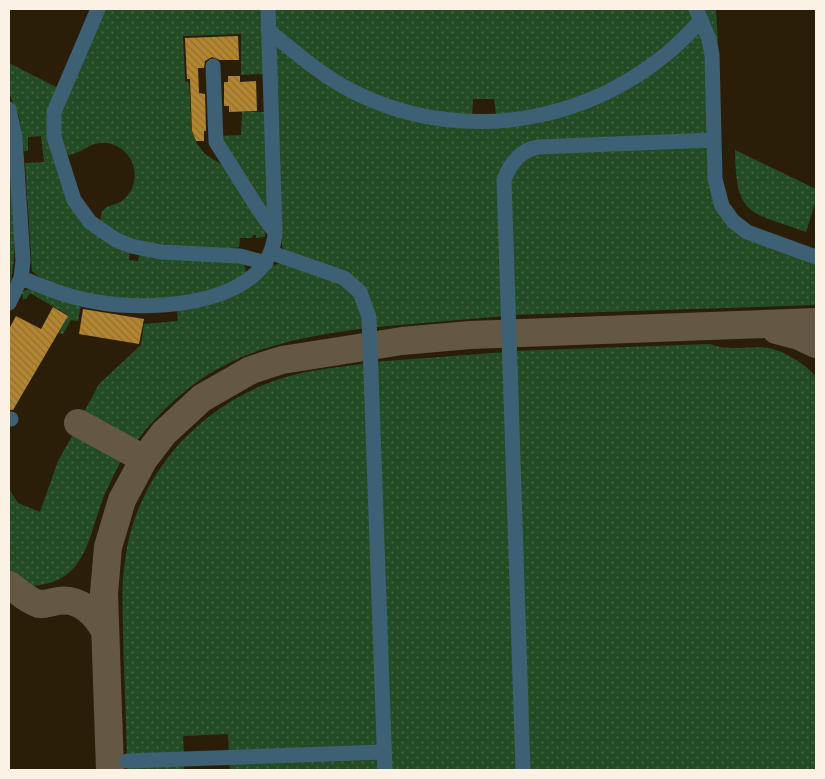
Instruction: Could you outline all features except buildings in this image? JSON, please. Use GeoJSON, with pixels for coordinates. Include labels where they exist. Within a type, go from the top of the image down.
{"type":"FeatureCollection","features":[{"type":"Feature","properties":{"kind":"street"},"geometry":{"type":"LineString","coordinates":[[98,9],[54,112],[54,137],[74,200],[90,222],[116,240],[131,246],[161,252],[269,258],[344,278],[360,292],[369,317],[385,770]]}},
{"type":"Feature","properties":{"kind":"street"},"geometry":{"type":"LineString","coordinates":[[21,278],[78,298],[115,305],[150,307],[195,302],[218,295],[255,274],[269,258],[275,232],[268,9]]}},
{"type":"Feature","properties":{"kind":"street"},"geometry":{"type":"LineString","coordinates":[[268,30],[327,76],[382,104],[430,118],[455,121],[497,122],[522,120],[565,110],[633,80],[657,62],[698,14],[709,39],[712,55],[713,140],[716,190],[722,206],[733,221],[756,235],[816,257]]}},
{"type":"Feature","properties":{"kind":"street"},"geometry":{"type":"LineString","coordinates":[[213,66],[216,142],[275,232]]}},
{"type":"Feature","properties":{"kind":"street"},"geometry":{"type":"LineString","coordinates":[[9,109],[16,137],[23,261],[21,278],[9,303]]}},
{"type":"Feature","properties":{"kind":"street"},"geometry":{"type":"LineString","coordinates":[[523,770],[504,180],[508,170],[520,155],[538,147],[713,140]]}},
{"type":"Feature","properties":{"kind":"street"},"geometry":{"type":"LineString","coordinates":[[127,761],[384,752]]}},
{"type":"Feature","properties":{"kind":"green space"},"geometry":{"type":"Polygon","coordinates":[[[102,9],[262,9],[264,74],[241,75],[241,34],[183,36],[185,81],[189,82],[192,132],[197,144],[205,154],[224,166],[266,229],[265,237],[256,238],[256,235],[253,235],[252,238],[240,238],[239,247],[184,248],[136,242],[117,235],[104,227],[101,215],[104,209],[122,201],[134,184],[134,170],[129,156],[121,149],[106,143],[95,144],[68,155],[56,135],[55,124],[102,9]]]}},
{"type":"Feature","properties":{"kind":"green space"},"geometry":{"type":"Polygon","coordinates":[[[274,9],[690,9],[693,21],[637,69],[555,109],[496,114],[494,99],[473,99],[472,116],[413,110],[338,79],[275,26],[274,9]]]}},
{"type":"Feature","properties":{"kind":"green space"},"geometry":{"type":"Polygon","coordinates":[[[702,9],[716,9],[718,44],[702,9]]]}},
{"type":"Feature","properties":{"kind":"green space"},"geometry":{"type":"Polygon","coordinates":[[[699,33],[706,52],[709,132],[706,135],[558,141],[507,167],[505,316],[377,327],[374,323],[370,303],[284,250],[282,246],[276,50],[278,47],[396,114],[563,115],[699,33]]]}},
{"type":"Feature","properties":{"kind":"green space"},"geometry":{"type":"Polygon","coordinates":[[[9,63],[58,88],[53,104],[81,223],[85,222],[130,248],[129,260],[138,261],[140,251],[244,264],[247,274],[205,294],[164,299],[140,299],[90,295],[47,281],[32,271],[25,163],[44,162],[41,136],[28,137],[28,151],[24,151],[19,116],[9,93],[9,63]]]}},
{"type":"Feature","properties":{"kind":"green space"},"geometry":{"type":"Polygon","coordinates":[[[242,112],[266,112],[270,215],[219,136],[241,135],[242,112]]]}},
{"type":"Feature","properties":{"kind":"green space"},"geometry":{"type":"Polygon","coordinates":[[[707,143],[707,160],[720,212],[816,263],[816,305],[511,315],[508,180],[529,154],[707,143]]]}},
{"type":"Feature","properties":{"kind":"green space"},"geometry":{"type":"Polygon","coordinates":[[[735,150],[816,189],[816,200],[806,232],[771,220],[749,208],[738,188],[735,150]]]}},
{"type":"Feature","properties":{"kind":"green space"},"geometry":{"type":"Polygon","coordinates":[[[9,154],[13,204],[14,257],[9,289],[9,154]]]}},
{"type":"Feature","properties":{"kind":"green space"},"geometry":{"type":"Polygon","coordinates":[[[284,261],[352,288],[367,328],[296,340],[266,348],[237,359],[210,373],[184,392],[159,415],[134,444],[82,416],[99,384],[141,345],[144,324],[178,321],[177,310],[284,261]]]}},
{"type":"Feature","properties":{"kind":"green space"},"geometry":{"type":"Polygon","coordinates":[[[29,289],[81,304],[78,321],[71,320],[63,334],[59,333],[68,315],[30,293],[26,299],[23,299],[22,292],[29,289]]]}},
{"type":"Feature","properties":{"kind":"green space"},"geometry":{"type":"Polygon","coordinates":[[[710,344],[724,348],[760,347],[773,349],[794,358],[816,377],[816,770],[526,770],[512,351],[710,344]]]}},
{"type":"Feature","properties":{"kind":"green space"},"geometry":{"type":"Polygon","coordinates":[[[506,352],[520,770],[386,770],[373,362],[506,352]]]}},
{"type":"Feature","properties":{"kind":"green space"},"geometry":{"type":"Polygon","coordinates":[[[368,363],[382,745],[229,754],[228,734],[183,736],[184,756],[127,758],[122,596],[124,570],[131,531],[141,502],[156,475],[173,451],[194,429],[218,410],[243,394],[294,375],[368,363]]]}},
{"type":"Feature","properties":{"kind":"green space"},"geometry":{"type":"Polygon","coordinates":[[[76,429],[124,455],[104,496],[88,544],[73,569],[62,578],[47,584],[28,586],[9,572],[9,489],[18,503],[40,512],[58,461],[76,429]]]}},
{"type":"Feature","properties":{"kind":"green space"},"geometry":{"type":"Polygon","coordinates":[[[378,755],[382,770],[230,770],[229,760],[378,755]]]}},
{"type":"Feature","properties":{"kind":"green space"},"geometry":{"type":"Polygon","coordinates":[[[184,762],[184,770],[128,770],[128,764],[184,762]]]}},
{"type":"Feature","properties":{"kind":"taxiway"},"geometry":{"type":"LineString","coordinates":[[110,770],[104,593],[108,547],[122,500],[144,459],[164,433],[202,398],[251,370],[282,360],[402,341],[470,335],[816,322]]}},
{"type":"Feature","properties":{"kind":"taxiway"},"geometry":{"type":"LineString","coordinates":[[776,330],[799,336],[816,344]]}},
{"type":"Feature","properties":{"kind":"taxiway"},"geometry":{"type":"LineString","coordinates":[[78,423],[144,459]]}},
{"type":"Feature","properties":{"kind":"taxiway"},"geometry":{"type":"LineString","coordinates":[[9,585],[35,603],[44,604],[66,600],[80,605],[92,613],[105,631]]}}]}
